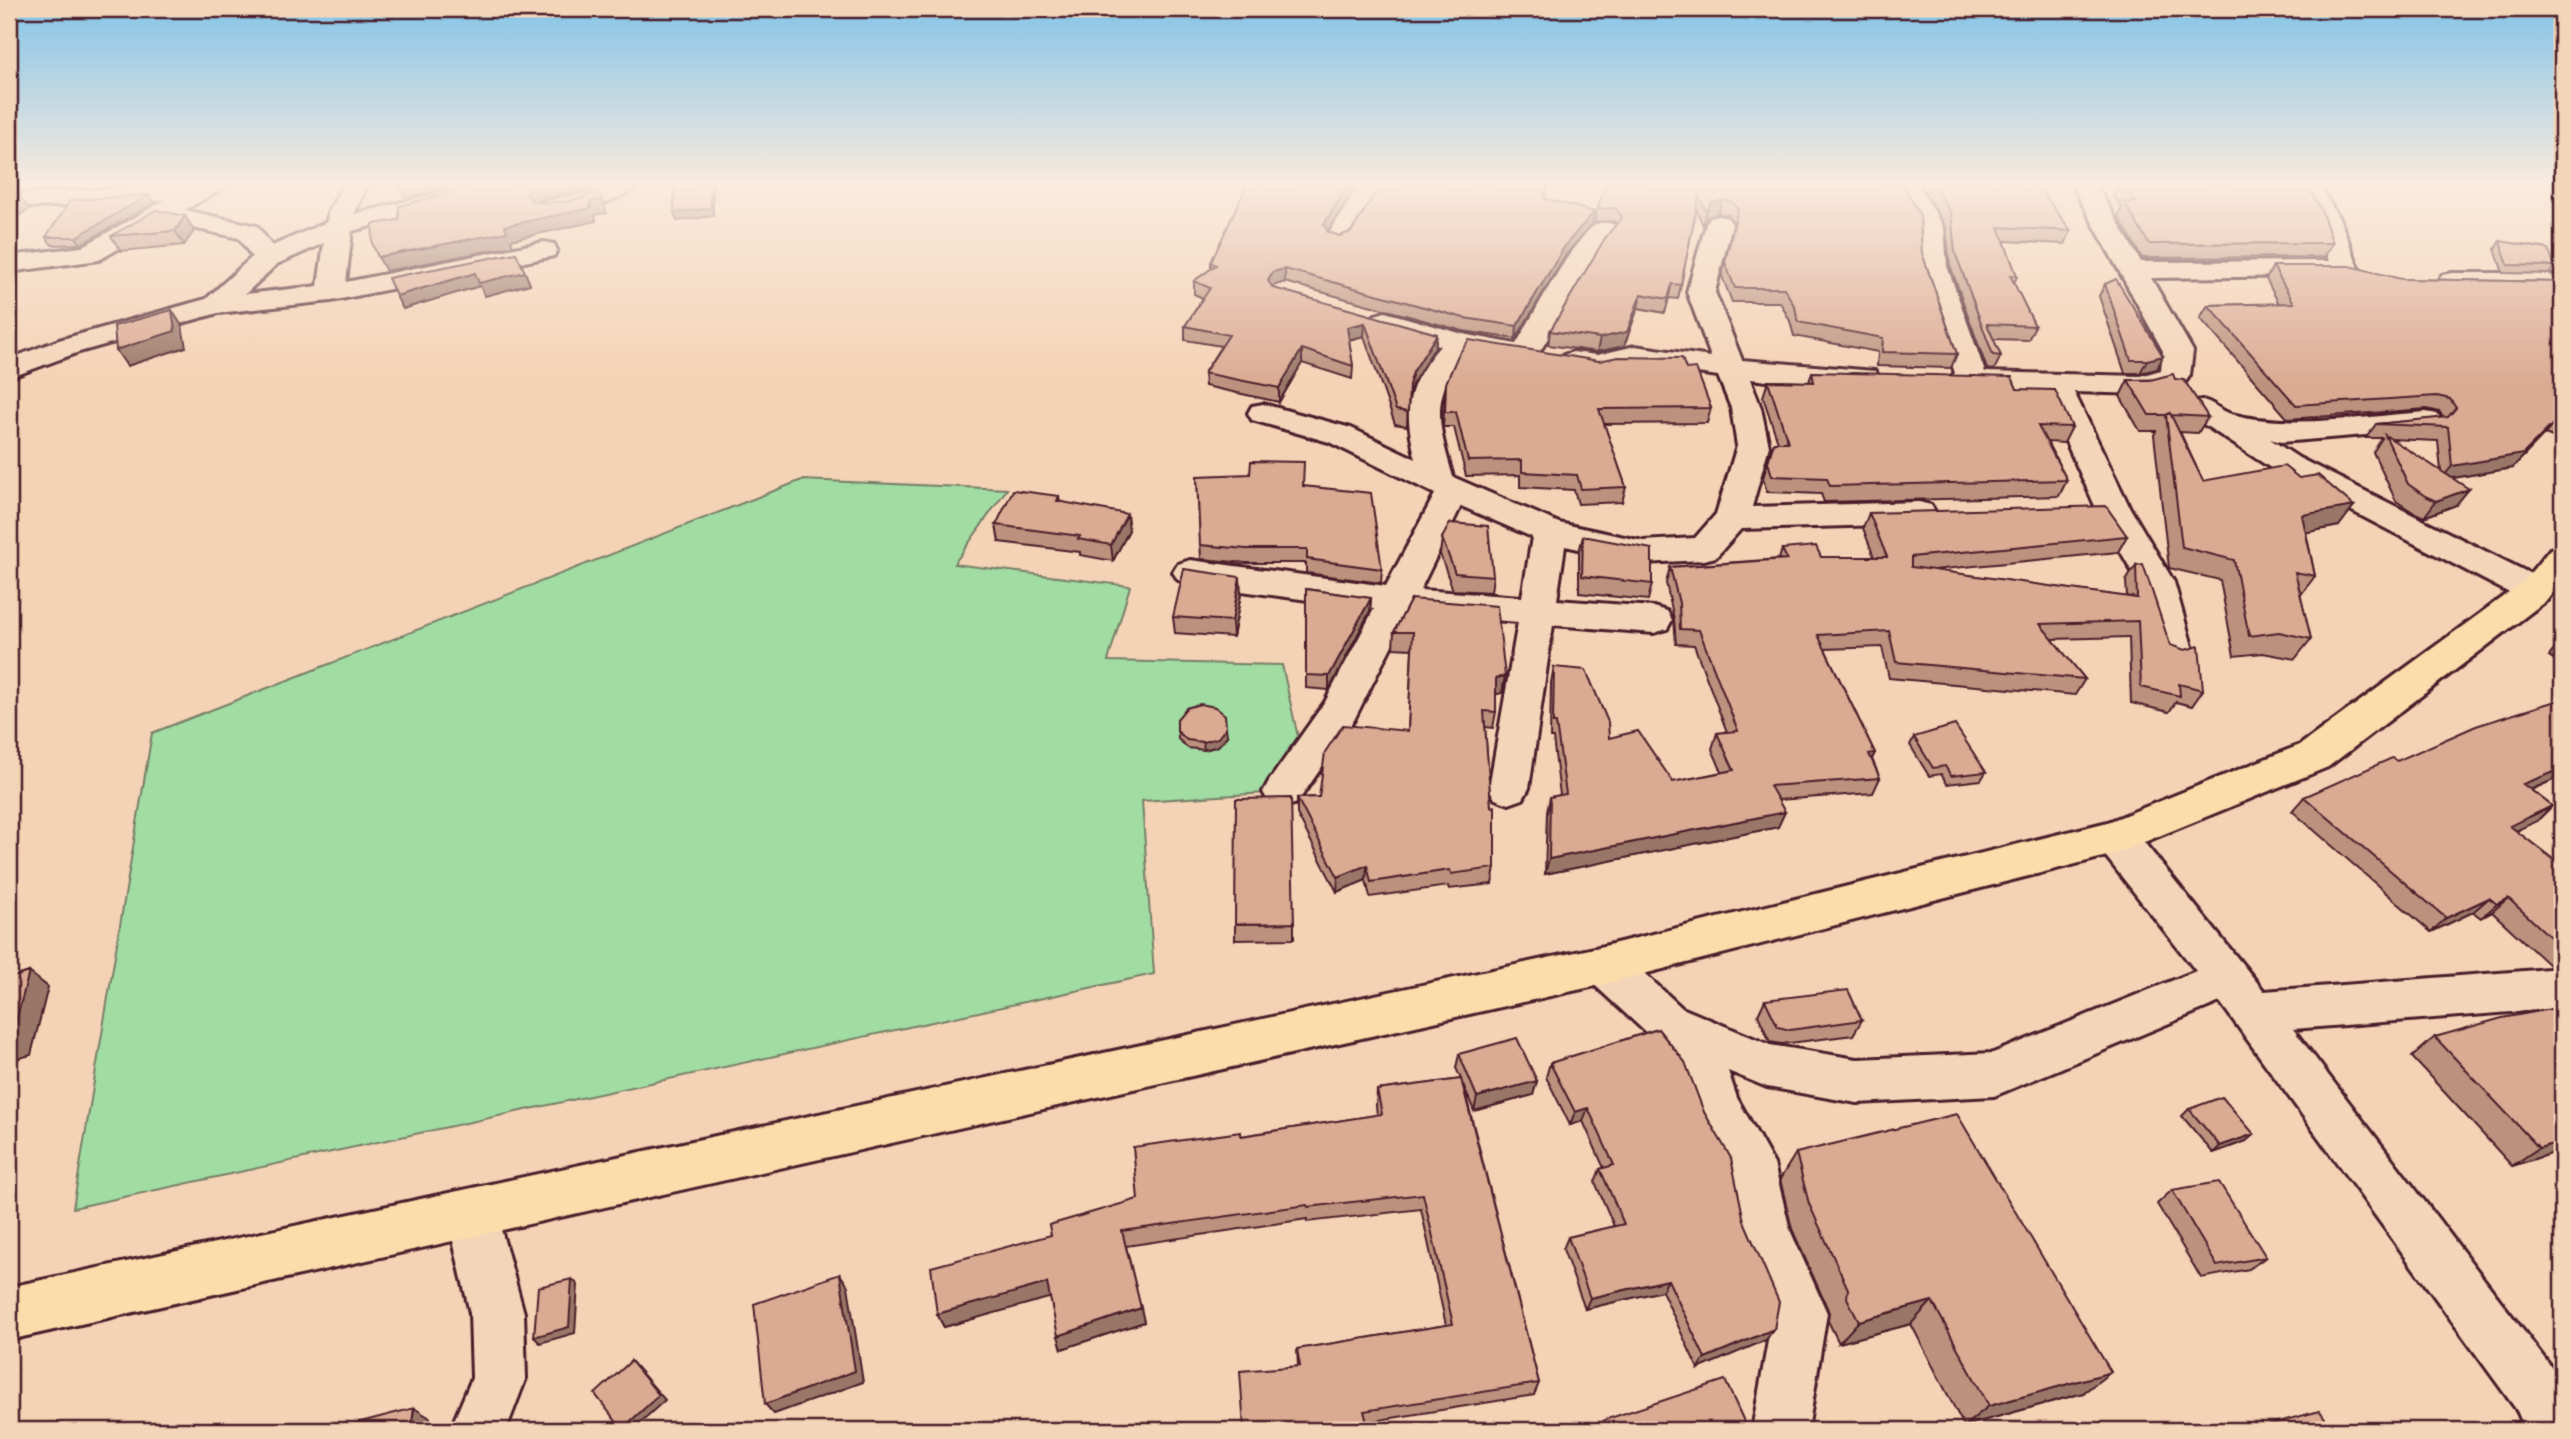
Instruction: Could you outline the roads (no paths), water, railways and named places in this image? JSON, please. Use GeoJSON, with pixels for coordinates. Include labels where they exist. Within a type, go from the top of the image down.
{"type":"FeatureCollection","features":[{"type":"Feature","properties":{"kind":"main road"},"geometry":{"type":"LineString","coordinates":[[9,1314],[472,1215],[1604,965],[2115,836],[2314,756],[2535,591],[2562,557]]}},
{"type":"Feature","properties":{"kind":"street"},"geometry":{"type":"LineString","coordinates":[[9,264],[89,254],[96,250]]}},
{"type":"Feature","properties":{"kind":"street"},"geometry":{"type":"LineString","coordinates":[[262,250],[267,257]]}},
{"type":"Feature","properties":{"kind":"street"},"geometry":{"type":"LineString","coordinates":[[216,304],[267,257],[283,250]]}},
{"type":"Feature","properties":{"kind":"street"},"geometry":{"type":"LineString","coordinates":[[331,293],[336,250]]}},
{"type":"Feature","properties":{"kind":"street"},"geometry":{"type":"LineString","coordinates":[[9,369],[69,346],[216,304],[331,293],[543,250]]}},
{"type":"Feature","properties":{"kind":"street"},"geometry":{"type":"LineString","coordinates":[[1525,354],[1587,250]]}},
{"type":"Feature","properties":{"kind":"street"},"geometry":{"type":"LineString","coordinates":[[1263,413],[1340,435],[1550,532],[1643,552],[1704,549],[1732,518],[1753,446],[1746,408],[1728,368],[1701,292],[1712,250]]}},
{"type":"Feature","properties":{"kind":"street"},"geometry":{"type":"LineString","coordinates":[[1932,250],[1933,266],[1973,380]]}},
{"type":"Feature","properties":{"kind":"street"},"geometry":{"type":"LineString","coordinates":[[1932,379],[2141,385],[2175,375],[2178,351],[2122,250]]}},
{"type":"Feature","properties":{"kind":"street"},"geometry":{"type":"LineString","coordinates":[[2134,270],[2354,272],[2343,250]]}},
{"type":"Feature","properties":{"kind":"street"},"geometry":{"type":"LineString","coordinates":[[2429,281],[2532,281],[2562,285]]}},
{"type":"Feature","properties":{"kind":"street"},"geometry":{"type":"LineString","coordinates":[[1365,315],[1459,342],[1597,364],[1635,355],[1807,376],[1890,378]]}},
{"type":"Feature","properties":{"kind":"street"},"geometry":{"type":"LineString","coordinates":[[1283,792],[1340,710],[1397,600],[1446,486],[1422,423],[1424,389],[1437,366],[1459,342]]}},
{"type":"Feature","properties":{"kind":"street"},"geometry":{"type":"LineString","coordinates":[[2163,379],[2202,409],[2288,465],[2535,591]]}},
{"type":"Feature","properties":{"kind":"street"},"geometry":{"type":"LineString","coordinates":[[2054,383],[2099,508],[2156,582],[2175,650]]}},
{"type":"Feature","properties":{"kind":"street"},"geometry":{"type":"LineString","coordinates":[[2202,409],[2242,425],[2281,432],[2427,421]]}},
{"type":"Feature","properties":{"kind":"street"},"geometry":{"type":"LineString","coordinates":[[1732,518],[1950,512]]}},
{"type":"Feature","properties":{"kind":"street"},"geometry":{"type":"LineString","coordinates":[[1509,788],[1550,532]]}},
{"type":"Feature","properties":{"kind":"street"},"geometry":{"type":"LineString","coordinates":[[1188,572],[1397,600],[1654,621]]}},
{"type":"Feature","properties":{"kind":"street"},"geometry":{"type":"LineString","coordinates":[[2115,836],[2241,995],[2535,1390],[2554,1422]]}},
{"type":"Feature","properties":{"kind":"street"},"geometry":{"type":"LineString","coordinates":[[1604,965],[1666,1022],[1701,1062],[1717,1108],[1749,1164],[1765,1232],[1800,1313],[1780,1430]]}},
{"type":"Feature","properties":{"kind":"street"},"geometry":{"type":"LineString","coordinates":[[1666,1022],[1768,1066],[1857,1080],[1994,1074],[2241,995],[2562,988]]}},
{"type":"Feature","properties":{"kind":"street"},"geometry":{"type":"LineString","coordinates":[[472,1215],[497,1313],[499,1378],[478,1430]]}}]}
